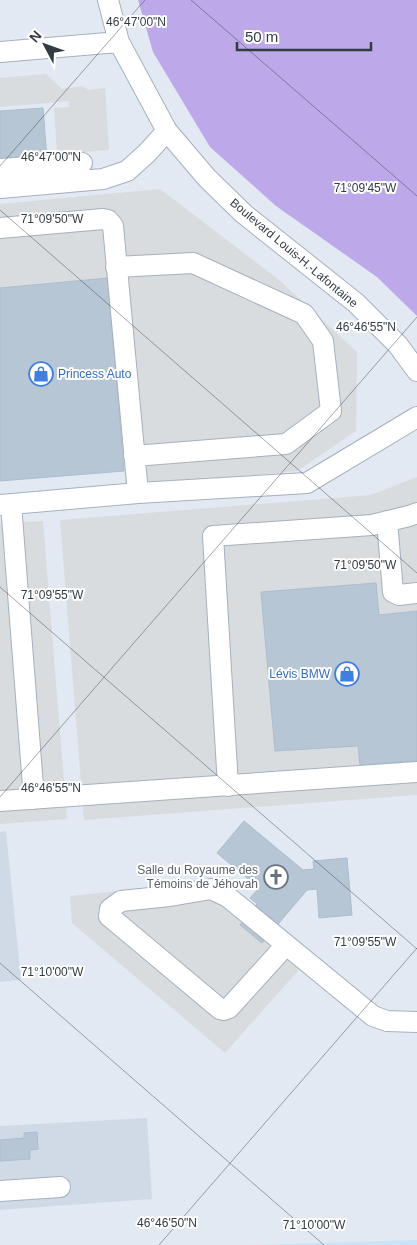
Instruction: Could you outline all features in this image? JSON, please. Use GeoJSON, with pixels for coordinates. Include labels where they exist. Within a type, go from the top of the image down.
{"type":"FeatureCollection","features":[{"type":"Feature","properties":{"kind":"street","name":"Boulevard Louis-H.-Lafontaine"},"geometry":{"type":"LineString","coordinates":[[108,0],[119,42],[168,131],[206,178],[244,214],[356,303],[398,345],[417,372]]}},
{"type":"Feature","properties":{"kind":"street"},"geometry":{"type":"LineString","coordinates":[[0,52],[119,42]]}},
{"type":"Feature","properties":{"kind":"street"},"geometry":{"type":"LineString","coordinates":[[0,188],[103,179],[127,171],[168,131]]}},
{"type":"Feature","properties":{"kind":"street"},"geometry":{"type":"LineString","coordinates":[[0,169],[82,162]]}},
{"type":"Feature","properties":{"kind":"street"},"geometry":{"type":"LineString","coordinates":[[0,228],[97,220],[108,220],[113,226],[138,494]]}},
{"type":"Feature","properties":{"kind":"street"},"geometry":{"type":"LineString","coordinates":[[116,267],[193,263],[304,314],[323,341],[331,411],[286,444],[134,456]]}},
{"type":"Feature","properties":{"kind":"street"},"geometry":{"type":"LineString","coordinates":[[34,799],[5,504],[307,483],[417,417]]}},
{"type":"Feature","properties":{"kind":"street"},"geometry":{"type":"LineString","coordinates":[[228,786],[213,536],[372,525],[417,513]]}},
{"type":"Feature","properties":{"kind":"street"},"geometry":{"type":"LineString","coordinates":[[387,521],[393,592],[399,595],[417,593]]}},
{"type":"Feature","properties":{"kind":"street"},"geometry":{"type":"LineString","coordinates":[[0,801],[417,772]]}},
{"type":"Feature","properties":{"kind":"street"},"geometry":{"type":"LineString","coordinates":[[286,945],[229,1008],[224,1010],[220,1009],[109,916],[110,909],[121,900],[170,896],[211,889],[228,897],[373,1016],[387,1021],[417,1022]]}},
{"type":"Feature","properties":{"kind":"street"},"geometry":{"type":"LineString","coordinates":[[0,1191],[60,1187]]}},
{"type":"Feature","properties":{"kind":"shaded area"},"geometry":{"type":"Polygon","coordinates":[[[138,0],[417,0],[417,316],[377,277],[276,206],[210,147],[153,52],[138,0]]]}},
{"type":"Feature","properties":{"kind":"shaded area"},"geometry":{"type":"Polygon","coordinates":[[[46,74],[62,89],[82,86],[89,90],[105,88],[109,150],[57,154],[54,108],[69,107],[69,101],[0,107],[0,78],[46,74]]]}},
{"type":"Feature","properties":{"kind":"shaded area"},"geometry":{"type":"Polygon","coordinates":[[[160,189],[278,279],[357,352],[356,431],[297,471],[126,487],[108,279],[0,288],[0,204],[160,189]]]}},
{"type":"Feature","properties":{"kind":"shaded area"},"geometry":{"type":"Polygon","coordinates":[[[417,477],[417,795],[84,820],[60,520],[371,495],[417,477]]]}},
{"type":"Feature","properties":{"kind":"shaded area"},"geometry":{"type":"Polygon","coordinates":[[[43,521],[67,819],[0,824],[0,523],[43,521]]]}},
{"type":"Feature","properties":{"kind":"shaded area"},"geometry":{"type":"Polygon","coordinates":[[[6,831],[21,980],[0,982],[0,832],[6,831]]]}},
{"type":"Feature","properties":{"kind":"shaded area"},"geometry":{"type":"Polygon","coordinates":[[[222,880],[254,908],[262,943],[277,925],[313,954],[225,1053],[72,923],[70,896],[222,880]]]}},
{"type":"Feature","properties":{"kind":"shaded area"},"geometry":{"type":"Polygon","coordinates":[[[147,1118],[152,1199],[0,1210],[0,1126],[147,1118]]]}},
{"type":"Feature","properties":{"kind":"shaded area"},"geometry":{"type":"Polygon","coordinates":[[[417,1240],[417,1245],[250,1245],[417,1240]]]}},
{"type":"Feature","properties":{"kind":"building"},"geometry":{"type":"Polygon","coordinates":[[[43,108],[47,159],[0,163],[0,111],[43,108]]]}},
{"type":"Feature","properties":{"kind":"building"},"geometry":{"type":"Polygon","coordinates":[[[108,278],[124,471],[0,481],[0,288],[108,278]]]}},
{"type":"Feature","properties":{"kind":"building"},"geometry":{"type":"Polygon","coordinates":[[[376,583],[379,615],[417,611],[417,761],[360,765],[358,746],[275,751],[261,592],[376,583]]]}},
{"type":"Feature","properties":{"kind":"building"},"geometry":{"type":"Polygon","coordinates":[[[244,821],[303,870],[314,869],[313,861],[347,858],[352,915],[319,918],[317,889],[307,890],[262,943],[240,925],[257,904],[250,898],[259,888],[217,853],[244,821]]]}},
{"type":"Feature","properties":{"kind":"building"},"geometry":{"type":"Polygon","coordinates":[[[37,1132],[38,1149],[30,1150],[30,1159],[0,1161],[0,1140],[24,1138],[24,1133],[37,1132]]]}},
{"type":"Feature","properties":{"kind":"place","name":"Princess Auto"},"geometry":{"type":"Point","coordinates":[41,374]}},
{"type":"Feature","properties":{"kind":"place","name":"Lévis BMW"},"geometry":{"type":"Point","coordinates":[347,674]}},
{"type":"Feature","properties":{"kind":"place","name":"Salle du Royaume des Témoins de Jéhovah"},"geometry":{"type":"Point","coordinates":[276,877]}}]}
